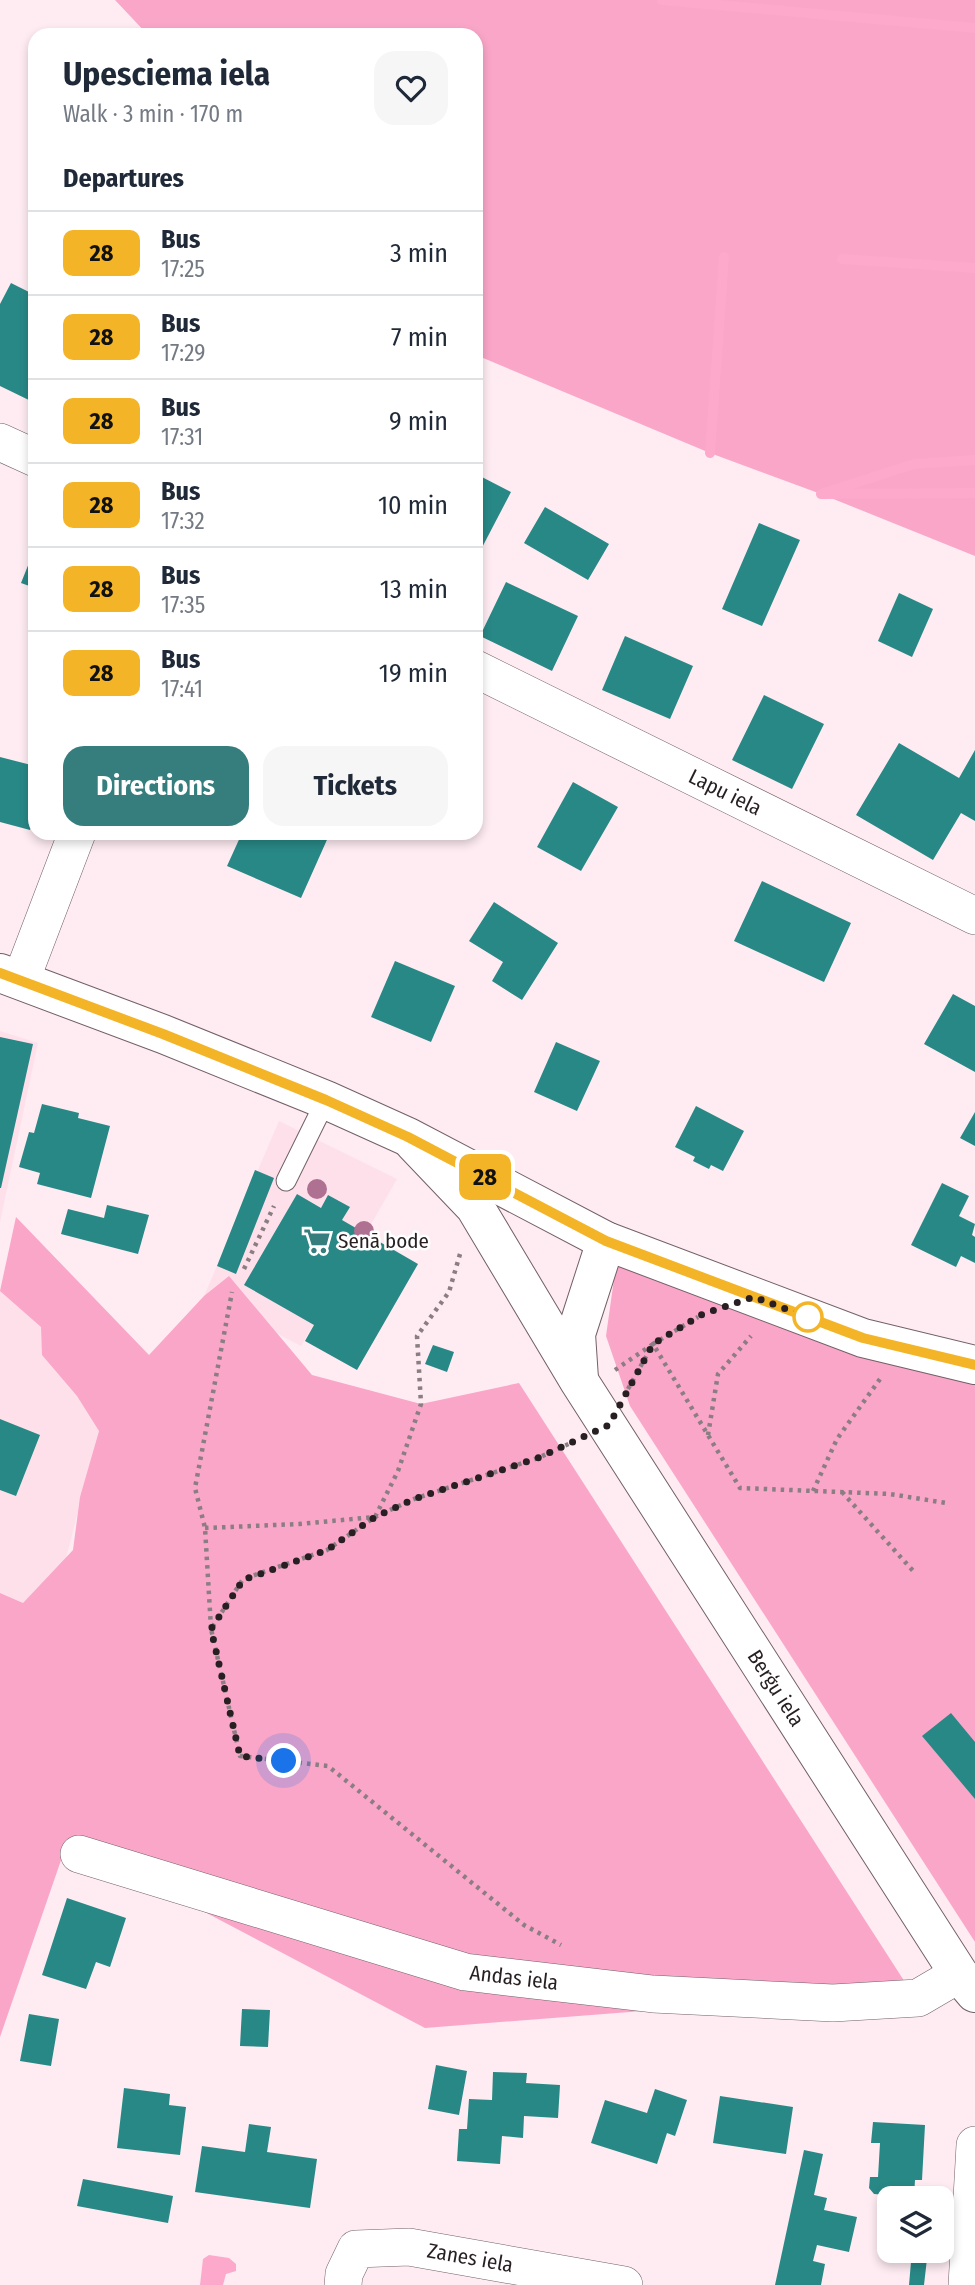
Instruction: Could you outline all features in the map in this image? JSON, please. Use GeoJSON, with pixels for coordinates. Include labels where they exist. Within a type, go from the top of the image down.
{"type":"FeatureCollection","features":[{"type":"Feature","properties":{"kind":"street"},"geometry":{"type":"LineString","coordinates":[[0,442],[28,455]]}},
{"type":"Feature","properties":{"kind":"street","name":"Lapu iela"},"geometry":{"type":"LineString","coordinates":[[483,672],[975,916]]}},
{"type":"Feature","properties":{"kind":"street"},"geometry":{"type":"LineString","coordinates":[[74,840],[10,977],[163,1034],[326,1100],[408,1137],[606,1241],[863,1338],[975,1365]]}},
{"type":"Feature","properties":{"kind":"street","name":"Berģu iela"},"geometry":{"type":"LineString","coordinates":[[408,1137],[475,1207],[583,1386],[967,1983]]}},
{"type":"Feature","properties":{"kind":"street"},"geometry":{"type":"LineString","coordinates":[[583,1386],[576,1334],[606,1241]]}},
{"type":"Feature","properties":{"kind":"street","name":"Andas iela"},"geometry":{"type":"LineString","coordinates":[[79,1854],[465,1972],[653,1994],[832,2004],[918,1998],[967,1983]]}},
{"type":"Feature","properties":{"kind":"street"},"geometry":{"type":"LineString","coordinates":[[967,2285],[975,2144]]}},
{"type":"Feature","properties":{"kind":"street","name":"Zanes iela"},"geometry":{"type":"LineString","coordinates":[[343,2285],[344,2274],[356,2249],[409,2247],[624,2285]]}},
{"type":"Feature","properties":{"kind":"lane"},"geometry":{"type":"LineString","coordinates":[[286,1181],[326,1100]]}},
{"type":"Feature","properties":{"kind":"path"},"geometry":{"type":"LineString","coordinates":[[244,1269],[286,1181]]}},
{"type":"Feature","properties":{"kind":"path"},"geometry":{"type":"LineString","coordinates":[[375,1517],[398,1471],[421,1404],[417,1336],[449,1292],[475,1207]]}},
{"type":"Feature","properties":{"kind":"path"},"geometry":{"type":"LineString","coordinates":[[232,1292],[195,1489],[205,1528],[211,1629],[240,1756],[328,1766],[523,1924],[571,1950]]}},
{"type":"Feature","properties":{"kind":"path"},"geometry":{"type":"LineString","coordinates":[[583,1386],[703,1314],[754,1297],[752,1335],[718,1374],[708,1435]]}},
{"type":"Feature","properties":{"kind":"path"},"geometry":{"type":"LineString","coordinates":[[211,1629],[243,1580],[327,1550],[375,1517],[414,1499],[538,1458],[609,1425],[653,1344]]}},
{"type":"Feature","properties":{"kind":"path"},"geometry":{"type":"LineString","coordinates":[[653,1344],[740,1488],[890,1494],[946,1503]]}},
{"type":"Feature","properties":{"kind":"path"},"geometry":{"type":"LineString","coordinates":[[813,1491],[837,1439],[903,1348]]}},
{"type":"Feature","properties":{"kind":"path"},"geometry":{"type":"LineString","coordinates":[[842,1492],[915,1573]]}},
{"type":"Feature","properties":{"kind":"path"},"geometry":{"type":"LineString","coordinates":[[205,1528],[375,1517]]}},
{"type":"Feature","properties":{"kind":"shaded area"},"geometry":{"type":"Polygon","coordinates":[[[115,0],[975,0],[975,556],[710,453],[483,358],[483,28],[141,28],[115,0]]]}},
{"type":"Feature","properties":{"kind":"shaded area"},"geometry":{"type":"Polygon","coordinates":[[[0,1031],[38,1043],[0,1222],[0,1031]]]}},
{"type":"Feature","properties":{"kind":"shaded area"},"geometry":{"type":"Polygon","coordinates":[[[279,1121],[397,1179],[301,1346],[204,1296],[279,1121]]]}},
{"type":"Feature","properties":{"kind":"shaded area"},"geometry":{"type":"Polygon","coordinates":[[[16,1217],[149,1355],[204,1296],[229,1276],[312,1375],[421,1404],[519,1383],[910,1990],[425,2028],[68,1840],[0,2037],[0,1593],[23,1603],[73,1550],[80,1497],[99,1431],[77,1396],[42,1355],[41,1327],[0,1291],[16,1217]]]}},
{"type":"Feature","properties":{"kind":"shaded area"},"geometry":{"type":"Polygon","coordinates":[[[617,1258],[975,1378],[975,1942],[630,1406],[606,1336],[617,1258]]]}},
{"type":"Feature","properties":{"kind":"shaded area"},"geometry":{"type":"Polygon","coordinates":[[[0,1290],[119,1352],[3,1804],[0,1803],[0,1290]]]}},
{"type":"Feature","properties":{"kind":"shaded area"},"geometry":{"type":"Polygon","coordinates":[[[209,2255],[229,2258],[236,2264],[236,2271],[226,2274],[223,2285],[200,2285],[203,2259],[209,2255]]]}},
{"type":"Feature","properties":{"kind":"building"},"geometry":{"type":"Polygon","coordinates":[[[11,283],[28,292],[28,400],[0,386],[0,304],[11,283]]]}},
{"type":"Feature","properties":{"kind":"building"},"geometry":{"type":"Polygon","coordinates":[[[483,478],[511,492],[483,546],[483,478]]]}},
{"type":"Feature","properties":{"kind":"building"},"geometry":{"type":"Polygon","coordinates":[[[545,507],[609,544],[588,580],[524,543],[545,507]]]}},
{"type":"Feature","properties":{"kind":"building"},"geometry":{"type":"Polygon","coordinates":[[[759,523],[800,540],[762,626],[722,609],[759,523]]]}},
{"type":"Feature","properties":{"kind":"building"},"geometry":{"type":"Polygon","coordinates":[[[28,566],[28,586],[21,583],[28,566]]]}},
{"type":"Feature","properties":{"kind":"building"},"geometry":{"type":"Polygon","coordinates":[[[506,582],[578,616],[552,671],[483,637],[483,630],[506,582]]]}},
{"type":"Feature","properties":{"kind":"building"},"geometry":{"type":"Polygon","coordinates":[[[899,593],[933,609],[912,657],[878,641],[899,593]]]}},
{"type":"Feature","properties":{"kind":"building"},"geometry":{"type":"Polygon","coordinates":[[[625,636],[693,666],[670,719],[602,690],[625,636]]]}},
{"type":"Feature","properties":{"kind":"building"},"geometry":{"type":"Polygon","coordinates":[[[764,695],[824,724],[792,789],[732,760],[764,695]]]}},
{"type":"Feature","properties":{"kind":"building"},"geometry":{"type":"Polygon","coordinates":[[[899,743],[959,778],[975,750],[975,821],[961,813],[933,860],[856,815],[899,743]]]}},
{"type":"Feature","properties":{"kind":"building"},"geometry":{"type":"Polygon","coordinates":[[[0,757],[28,764],[28,829],[0,822],[0,757]]]}},
{"type":"Feature","properties":{"kind":"building"},"geometry":{"type":"Polygon","coordinates":[[[573,782],[618,807],[581,871],[537,847],[573,782]]]}},
{"type":"Feature","properties":{"kind":"building"},"geometry":{"type":"Polygon","coordinates":[[[239,840],[327,840],[301,898],[227,866],[239,840]]]}},
{"type":"Feature","properties":{"kind":"building"},"geometry":{"type":"Polygon","coordinates":[[[762,881],[851,923],[824,982],[734,941],[762,881]]]}},
{"type":"Feature","properties":{"kind":"building"},"geometry":{"type":"Polygon","coordinates":[[[494,902],[558,943],[522,1000],[492,981],[503,962],[469,941],[494,902]]]}},
{"type":"Feature","properties":{"kind":"building"},"geometry":{"type":"Polygon","coordinates":[[[395,961],[455,986],[431,1042],[371,1017],[395,961]]]}},
{"type":"Feature","properties":{"kind":"building"},"geometry":{"type":"Polygon","coordinates":[[[953,994],[975,1006],[975,1072],[924,1044],[953,994]]]}},
{"type":"Feature","properties":{"kind":"building"},"geometry":{"type":"Polygon","coordinates":[[[0,1037],[33,1044],[1,1188],[0,1188],[0,1037]]]}},
{"type":"Feature","properties":{"kind":"building"},"geometry":{"type":"Polygon","coordinates":[[[556,1042],[600,1061],[577,1111],[534,1092],[556,1042]]]}},
{"type":"Feature","properties":{"kind":"building"},"geometry":{"type":"Polygon","coordinates":[[[42,1104],[79,1113],[78,1118],[110,1126],[91,1198],[37,1184],[40,1173],[19,1167],[29,1132],[34,1133],[42,1104]]]}},
{"type":"Feature","properties":{"kind":"building"},"geometry":{"type":"Polygon","coordinates":[[[696,1106],[744,1131],[723,1171],[711,1165],[709,1169],[693,1161],[695,1157],[675,1147],[696,1106]]]}},
{"type":"Feature","properties":{"kind":"building"},"geometry":{"type":"Polygon","coordinates":[[[975,1112],[975,1146],[960,1138],[975,1112]]]}},
{"type":"Feature","properties":{"kind":"building"},"geometry":{"type":"Polygon","coordinates":[[[255,1170],[274,1178],[236,1274],[217,1266],[255,1170]]]}},
{"type":"Feature","properties":{"kind":"building"},"geometry":{"type":"Polygon","coordinates":[[[942,1183],[969,1196],[959,1216],[975,1224],[972,1235],[975,1237],[975,1263],[961,1256],[956,1267],[911,1245],[942,1183]]]}},
{"type":"Feature","properties":{"kind":"building"},"geometry":{"type":"Polygon","coordinates":[[[297,1194],[321,1208],[328,1195],[350,1207],[342,1220],[418,1264],[357,1370],[305,1341],[314,1325],[244,1285],[297,1194]]]}},
{"type":"Feature","properties":{"kind":"building"},"geometry":{"type":"Polygon","coordinates":[[[107,1205],[149,1215],[138,1254],[61,1234],[68,1209],[104,1218],[107,1205]]]}},
{"type":"Feature","properties":{"kind":"building"},"geometry":{"type":"Polygon","coordinates":[[[433,1345],[454,1352],[447,1372],[425,1364],[433,1345]]]}},
{"type":"Feature","properties":{"kind":"building"},"geometry":{"type":"Polygon","coordinates":[[[0,1419],[40,1435],[16,1496],[0,1490],[0,1419]]]}},
{"type":"Feature","properties":{"kind":"building"},"geometry":{"type":"Polygon","coordinates":[[[951,1713],[975,1742],[975,1799],[922,1736],[951,1713]]]}},
{"type":"Feature","properties":{"kind":"building"},"geometry":{"type":"Polygon","coordinates":[[[67,1898],[126,1918],[110,1967],[96,1962],[86,1989],[42,1975],[67,1898]]]}},
{"type":"Feature","properties":{"kind":"building"},"geometry":{"type":"Polygon","coordinates":[[[242,2009],[270,2010],[268,2047],[240,2046],[242,2009]]]}},
{"type":"Feature","properties":{"kind":"building"},"geometry":{"type":"Polygon","coordinates":[[[29,2014],[59,2019],[51,2066],[20,2061],[29,2014]]]}},
{"type":"Feature","properties":{"kind":"building"},"geometry":{"type":"Polygon","coordinates":[[[436,2065],[467,2071],[459,2115],[428,2109],[436,2065]]]}},
{"type":"Feature","properties":{"kind":"building"},"geometry":{"type":"Polygon","coordinates":[[[493,2072],[527,2073],[526,2083],[560,2085],[558,2118],[524,2116],[523,2138],[502,2136],[500,2164],[457,2161],[459,2129],[467,2129],[469,2099],[492,2100],[493,2072]]]}},
{"type":"Feature","properties":{"kind":"building"},"geometry":{"type":"Polygon","coordinates":[[[124,2088],[170,2094],[169,2105],[186,2107],[180,2155],[117,2148],[124,2088]]]}},
{"type":"Feature","properties":{"kind":"building"},"geometry":{"type":"Polygon","coordinates":[[[655,2089],[687,2100],[675,2136],[667,2133],[657,2164],[591,2143],[605,2100],[647,2113],[655,2089]]]}},
{"type":"Feature","properties":{"kind":"building"},"geometry":{"type":"Polygon","coordinates":[[[720,2096],[793,2107],[786,2154],[713,2143],[720,2096]]]}},
{"type":"Feature","properties":{"kind":"building"},"geometry":{"type":"Polygon","coordinates":[[[873,2122],[925,2125],[922,2180],[915,2180],[915,2186],[877,2186],[877,2194],[874,2194],[869,2188],[870,2177],[878,2177],[880,2143],[871,2143],[873,2122]]]}},
{"type":"Feature","properties":{"kind":"building"},"geometry":{"type":"Polygon","coordinates":[[[249,2124],[271,2127],[267,2152],[317,2159],[310,2208],[195,2192],[202,2146],[245,2152],[249,2124]]]}},
{"type":"Feature","properties":{"kind":"building"},"geometry":{"type":"Polygon","coordinates":[[[804,2150],[823,2154],[814,2195],[827,2198],[824,2210],[857,2217],[849,2252],[817,2245],[813,2261],[825,2264],[821,2285],[775,2285],[804,2150]]]}},
{"type":"Feature","properties":{"kind":"building"},"geometry":{"type":"Polygon","coordinates":[[[83,2179],[173,2196],[168,2223],[77,2206],[83,2179]]]}},
{"type":"Feature","properties":{"kind":"building"},"geometry":{"type":"Polygon","coordinates":[[[911,2263],[927,2263],[924,2285],[909,2285],[911,2263]]]}},
{"type":"Feature","properties":{"kind":"waterway"},"geometry":{"type":"LineString","coordinates":[[662,0],[975,28]]}},
{"type":"Feature","properties":{"kind":"waterway"},"geometry":{"type":"LineString","coordinates":[[710,453],[724,257]]}},
{"type":"Feature","properties":{"kind":"waterway"},"geometry":{"type":"LineString","coordinates":[[842,259],[975,268]]}},
{"type":"Feature","properties":{"kind":"waterway"},"geometry":{"type":"LineString","coordinates":[[975,460],[914,464],[821,494],[975,493]]}},
{"type":"Feature","properties":{"kind":"bus line","name":"28"},"geometry":{"type":"LineString","coordinates":[[0,973],[163,1034],[326,1100],[408,1137],[606,1241],[863,1338],[975,1365]]}},
{"type":"Feature","properties":{"kind":"place","name":"Senā bode"},"geometry":{"type":"Point","coordinates":[317,1241]}},
{"type":"Feature","properties":{"kind":"route"},"geometry":{"type":"LineString","coordinates":[[284,1761],[240,1756],[211,1629],[243,1580],[327,1550],[375,1517],[414,1499],[538,1458],[609,1425],[653,1344],[703,1314],[754,1297],[815,1320],[808,1317]]}}]}
